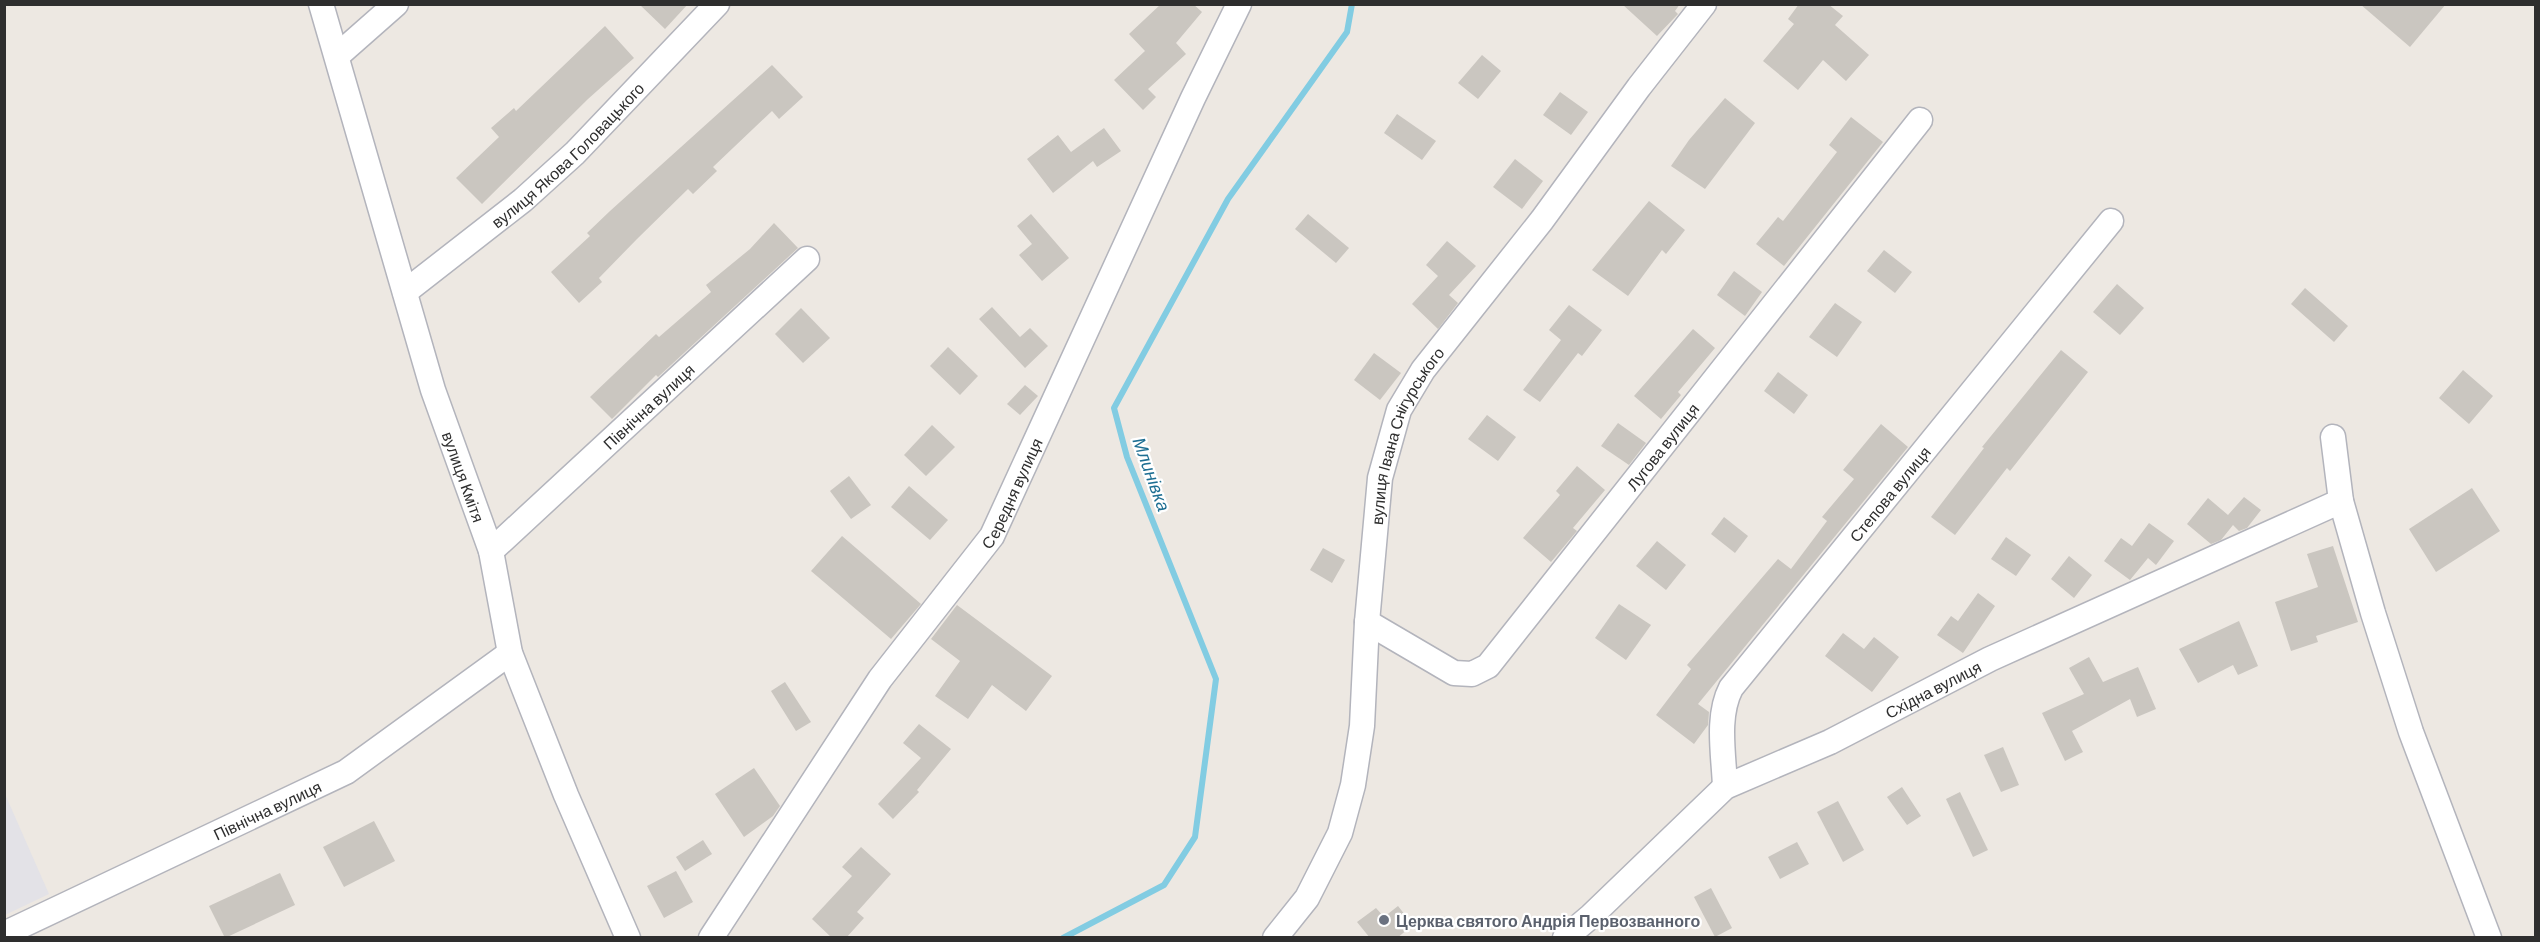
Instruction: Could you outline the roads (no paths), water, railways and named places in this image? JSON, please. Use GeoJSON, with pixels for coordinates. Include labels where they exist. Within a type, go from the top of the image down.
{"type":"FeatureCollection","features":[{"type":"Feature","properties":{"kind":"street","name":"вулиця Кмітя"},"geometry":{"type":"LineString","coordinates":[[321,4],[433,390],[491,551],[510,653],[566,795],[628,938]]}},
{"type":"Feature","properties":{"kind":"street"},"geometry":{"type":"LineString","coordinates":[[337,56],[396,4]]}},
{"type":"Feature","properties":{"kind":"street","name":"вулиця Якова Головацького"},"geometry":{"type":"LineString","coordinates":[[405,292],[523,200],[575,153],[717,4]]}},
{"type":"Feature","properties":{"kind":"street","name":"Середня вулиця"},"geometry":{"type":"LineString","coordinates":[[711,938],[880,679],[992,536],[1188,108],[1239,4]]}},
{"type":"Feature","properties":{"kind":"street","name":"вулиця Івана Снігурського"},"geometry":{"type":"LineString","coordinates":[[1275,938],[1307,898],[1340,833],[1353,785],[1362,726],[1367,622],[1380,478],[1399,410],[1423,370],[1542,220],[1639,87],[1704,4]]}},
{"type":"Feature","properties":{"kind":"street","name":"Лугова вулиця"},"geometry":{"type":"LineString","coordinates":[[1367,622],[1454,674],[1472,674],[1488,666],[1920,120]]}},
{"type":"Feature","properties":{"kind":"street","name":"Степова вулиця"},"geometry":{"type":"LineString","coordinates":[[1725,787],[1722,718],[1724,702],[1731,688],[2111,221]]}},
{"type":"Feature","properties":{"kind":"street","name":"Північна вулиця"},"geometry":{"type":"LineString","coordinates":[[491,551],[807,259]]}},
{"type":"Feature","properties":{"kind":"street"},"geometry":{"type":"LineString","coordinates":[[2333,437],[2341,501],[2411,732],[2489,938]]}},
{"type":"Feature","properties":{"kind":"street","name":"Східна вулиця"},"geometry":{"type":"LineString","coordinates":[[1565,938],[1591,916],[1725,787],[1830,742],[1990,659],[2341,501]]}},
{"type":"Feature","properties":{"kind":"street","name":"Північна вулиця"},"geometry":{"type":"LineString","coordinates":[[4,934],[346,772],[510,653]]}},
{"type":"Feature","properties":{"kind":"waterway","name":"Млинівка"},"geometry":{"type":"LineString","coordinates":[[1063,938],[1164,885],[1195,837],[1216,679],[1127,457],[1114,408],[1228,199],[1347,32],[1352,4]]}},
{"type":"Feature","properties":{"kind":"place","name":"Церква святого Андрія Первозванного"},"geometry":{"type":"Point","coordinates":[1384,920]}}]}
